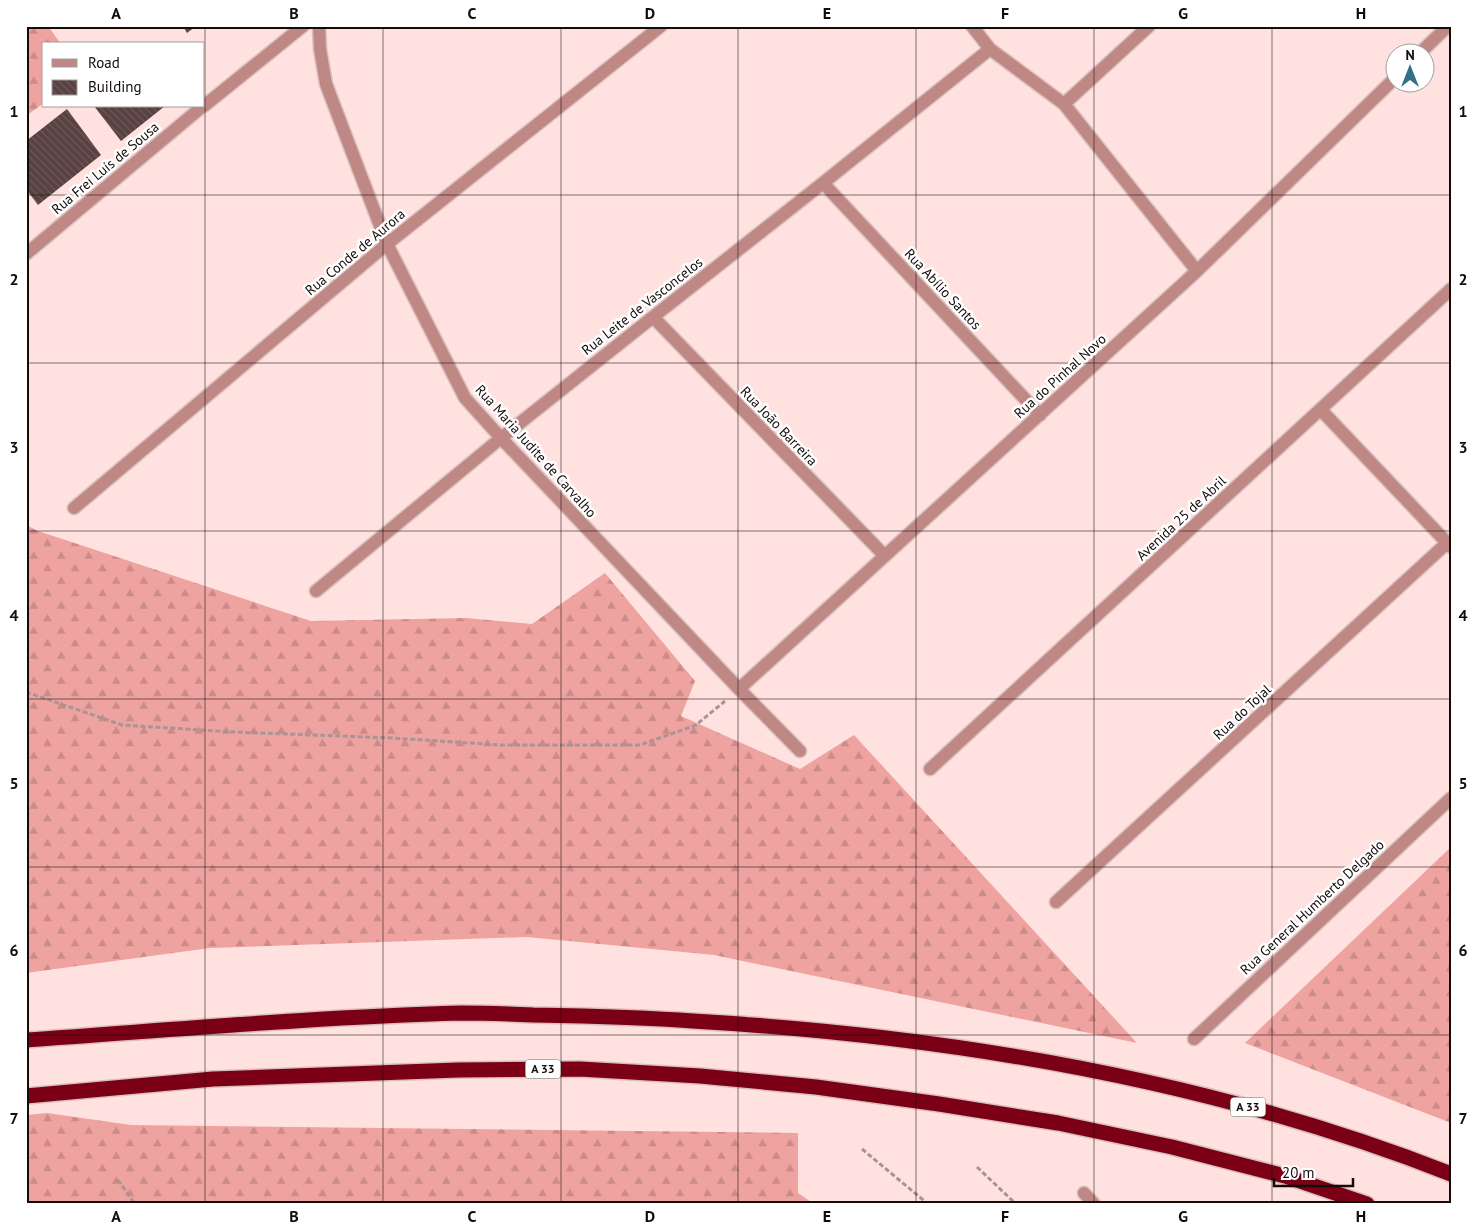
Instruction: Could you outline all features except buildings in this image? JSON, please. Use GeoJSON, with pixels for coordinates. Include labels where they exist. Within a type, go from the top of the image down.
{"type":"FeatureCollection","features":[{"type":"Feature","properties":{"kind":"highway","name":"A 33"},"geometry":{"type":"LineString","coordinates":[[26,1040],[309,1021],[473,1013],[627,1017],[765,1025],[915,1041],[1039,1059],[1166,1086],[1281,1116],[1451,1174]]}},
{"type":"Feature","properties":{"kind":"highway","name":"A 33"},"geometry":{"type":"LineString","coordinates":[[26,1096],[212,1078],[448,1070],[580,1069],[700,1076],[816,1087],[1058,1123],[1172,1147],[1276,1174],[1367,1204]]}},
{"type":"Feature","properties":{"kind":"street","name":"Rua Frei Luís de Sousa"},"geometry":{"type":"LineString","coordinates":[[205,104],[303,26]]}},
{"type":"Feature","properties":{"kind":"street","name":"Rua Maria Judite de Carvalho"},"geometry":{"type":"LineString","coordinates":[[319,26],[320,49],[326,84],[387,244],[465,398],[739,689],[800,751]]}},
{"type":"Feature","properties":{"kind":"street","name":"Rua Conde de Aurora"},"geometry":{"type":"LineString","coordinates":[[74,508],[387,244],[661,26]]}},
{"type":"Feature","properties":{"kind":"street"},"geometry":{"type":"LineString","coordinates":[[972,26],[990,49],[1064,104],[1197,271]]}},
{"type":"Feature","properties":{"kind":"street"},"geometry":{"type":"LineString","coordinates":[[1064,104],[1149,26]]}},
{"type":"Feature","properties":{"kind":"street"},"geometry":{"type":"LineString","coordinates":[[1431,42],[1448,26]]}},
{"type":"Feature","properties":{"kind":"street","name":"Rua Leite de Vasconcelos"},"geometry":{"type":"LineString","coordinates":[[316,591],[501,438],[653,316],[824,183],[990,49]]}},
{"type":"Feature","properties":{"kind":"street","name":"Rua do Pinhal Novo"},"geometry":{"type":"LineString","coordinates":[[739,689],[1197,271],[1384,88]]}},
{"type":"Feature","properties":{"kind":"street","name":"Rua Frei Luís de Sousa"},"geometry":{"type":"LineString","coordinates":[[26,254],[201,108]]}},
{"type":"Feature","properties":{"kind":"street","name":"Rua Abílio Santos"},"geometry":{"type":"LineString","coordinates":[[824,183],[1040,415]]}},
{"type":"Feature","properties":{"kind":"street","name":"Avenida 25 de Abril"},"geometry":{"type":"LineString","coordinates":[[930,769],[1451,289]]}},
{"type":"Feature","properties":{"kind":"street","name":"Rua João Barreira"},"geometry":{"type":"LineString","coordinates":[[653,316],[885,556]]}},
{"type":"Feature","properties":{"kind":"street"},"geometry":{"type":"LineString","coordinates":[[1321,410],[1449,545]]}},
{"type":"Feature","properties":{"kind":"street","name":"Rua do Tojal"},"geometry":{"type":"LineString","coordinates":[[1056,902],[1449,545]]}},
{"type":"Feature","properties":{"kind":"street","name":"Rua General Humberto Delgado"},"geometry":{"type":"LineString","coordinates":[[1194,1039],[1451,798]]}},
{"type":"Feature","properties":{"kind":"street"},"geometry":{"type":"LineString","coordinates":[[1084,1193],[1094,1204]]}},
{"type":"Feature","properties":{"kind":"path"},"geometry":{"type":"LineString","coordinates":[[26,692],[122,724],[233,732],[500,744],[640,745],[696,725],[739,689]]}},
{"type":"Feature","properties":{"kind":"path"},"geometry":{"type":"LineString","coordinates":[[862,1149],[928,1204]]}},
{"type":"Feature","properties":{"kind":"path"},"geometry":{"type":"LineString","coordinates":[[977,1167],[1016,1204]]}},
{"type":"Feature","properties":{"kind":"path"},"geometry":{"type":"LineString","coordinates":[[118,1180],[135,1204]]}},
{"type":"Feature","properties":{"kind":"green space"},"geometry":{"type":"Polygon","coordinates":[[[26,26],[48,26],[60,42],[42,42],[42,104],[26,116],[26,26]]]}},
{"type":"Feature","properties":{"kind":"green space"},"geometry":{"type":"Polygon","coordinates":[[[26,525],[38,531],[311,621],[466,618],[532,624],[605,573],[695,681],[681,716],[800,769],[854,735],[1137,1043],[714,955],[527,937],[210,948],[26,973],[26,525]]]}},
{"type":"Feature","properties":{"kind":"green space"},"geometry":{"type":"Polygon","coordinates":[[[1451,847],[1451,1123],[1245,1043],[1451,847]]]}},
{"type":"Feature","properties":{"kind":"green space"},"geometry":{"type":"Polygon","coordinates":[[[47,1113],[131,1125],[798,1133],[798,1193],[814,1204],[26,1204],[26,1115],[47,1113]]]}}]}
